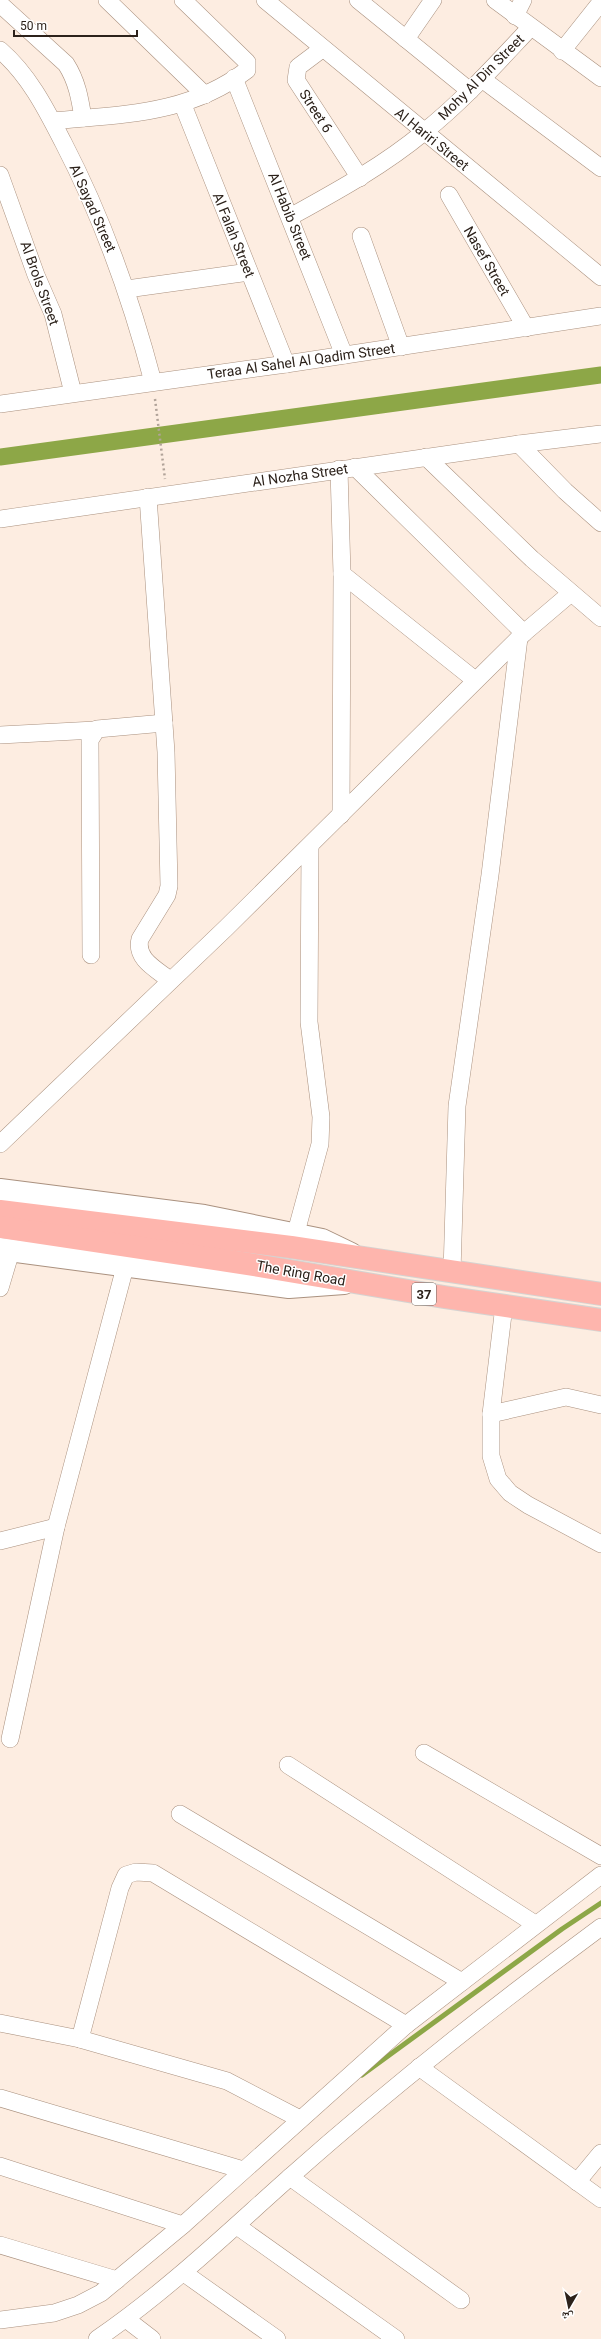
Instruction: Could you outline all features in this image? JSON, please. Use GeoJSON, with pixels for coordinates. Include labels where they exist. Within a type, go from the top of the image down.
{"type":"FeatureCollection","features":[{"type":"Feature","properties":{"kind":"highway","name":"The Ring Road"},"geometry":{"type":"LineString","coordinates":[[0,1211],[252,1243],[293,1241],[355,1257],[601,1294]]}},
{"type":"Feature","properties":{"kind":"highway","name":"The Ring Road"},"geometry":{"type":"LineString","coordinates":[[0,1227],[248,1264],[504,1306],[601,1320]]}},
{"type":"Feature","properties":{"kind":"street"},"geometry":{"type":"LineString","coordinates":[[107,0],[205,94]]}},
{"type":"Feature","properties":{"kind":"street"},"geometry":{"type":"LineString","coordinates":[[53,122],[157,111],[183,105],[247,70],[248,62],[183,0]]}},
{"type":"Feature","properties":{"kind":"street"},"geometry":{"type":"LineString","coordinates":[[358,0],[406,39],[601,168]]}},
{"type":"Feature","properties":{"kind":"street"},"geometry":{"type":"LineString","coordinates":[[406,39],[433,0]]}},
{"type":"Feature","properties":{"kind":"street"},"geometry":{"type":"LineString","coordinates":[[495,0],[530,28],[601,78]]}},
{"type":"Feature","properties":{"kind":"street"},"geometry":{"type":"LineString","coordinates":[[515,16],[523,0]]}},
{"type":"Feature","properties":{"kind":"street","name":"Al Hariri Street"},"geometry":{"type":"LineString","coordinates":[[268,1],[322,49],[601,277]]}},
{"type":"Feature","properties":{"kind":"street"},"geometry":{"type":"LineString","coordinates":[[0,4],[66,64],[74,76],[83,118]]}},
{"type":"Feature","properties":{"kind":"street"},"geometry":{"type":"LineString","coordinates":[[562,51],[600,7]]}},
{"type":"Feature","properties":{"kind":"street","name":"Mohy Al Din Street"},"geometry":{"type":"LineString","coordinates":[[290,217],[360,178],[424,132],[476,85],[530,28]]}},
{"type":"Feature","properties":{"kind":"street","name":"Street 6"},"geometry":{"type":"LineString","coordinates":[[322,49],[298,67],[296,80],[360,178]]}},
{"type":"Feature","properties":{"kind":"street","name":"Al Sayad Street"},"geometry":{"type":"LineString","coordinates":[[0,50],[32,87],[53,122],[88,190],[127,289],[153,382]]}},
{"type":"Feature","properties":{"kind":"street","name":"Al Habib Street"},"geometry":{"type":"LineString","coordinates":[[234,78],[344,355]]}},
{"type":"Feature","properties":{"kind":"street","name":"Al Falah Street"},"geometry":{"type":"LineString","coordinates":[[183,105],[286,364]]}},
{"type":"Feature","properties":{"kind":"street","name":"Al Brols Street"},"geometry":{"type":"LineString","coordinates":[[0,175],[36,275],[53,314],[73,393]]}},
{"type":"Feature","properties":{"kind":"street","name":"Nasef Street"},"geometry":{"type":"LineString","coordinates":[[449,195],[526,328]]}},
{"type":"Feature","properties":{"kind":"street"},"geometry":{"type":"LineString","coordinates":[[361,236],[401,347]]}},
{"type":"Feature","properties":{"kind":"street"},"geometry":{"type":"LineString","coordinates":[[127,289],[249,272]]}},
{"type":"Feature","properties":{"kind":"street","name":"Teraa Al Sahel Al Qadim Street"},"geometry":{"type":"LineString","coordinates":[[0,404],[286,364],[601,316]]}},
{"type":"Feature","properties":{"kind":"street","name":"Al Nozha Street"},"geometry":{"type":"LineString","coordinates":[[0,519],[347,468],[601,434]]}},
{"type":"Feature","properties":{"kind":"street"},"geometry":{"type":"LineString","coordinates":[[519,444],[601,523]]}},
{"type":"Feature","properties":{"kind":"street"},"geometry":{"type":"LineString","coordinates":[[426,457],[532,559],[601,618]]}},
{"type":"Feature","properties":{"kind":"street"},"geometry":{"type":"LineString","coordinates":[[341,815],[342,574],[347,468]]}},
{"type":"Feature","properties":{"kind":"street"},"geometry":{"type":"LineString","coordinates":[[347,468],[521,636]]}},
{"type":"Feature","properties":{"kind":"street"},"geometry":{"type":"LineString","coordinates":[[148,497],[164,723],[169,886],[167,895],[140,939],[138,946],[142,957],[170,980]]}},
{"type":"Feature","properties":{"kind":"street"},"geometry":{"type":"LineString","coordinates":[[342,574],[475,680]]}},
{"type":"Feature","properties":{"kind":"street"},"geometry":{"type":"LineString","coordinates":[[0,1144],[310,846],[475,680],[521,636],[571,593]]}},
{"type":"Feature","properties":{"kind":"street"},"geometry":{"type":"LineString","coordinates":[[452,1272],[457,1106],[490,875],[521,636]]}},
{"type":"Feature","properties":{"kind":"street"},"geometry":{"type":"LineString","coordinates":[[0,734],[95,730],[164,723]]}},
{"type":"Feature","properties":{"kind":"street"},"geometry":{"type":"LineString","coordinates":[[91,955],[90,740],[95,730]]}},
{"type":"Feature","properties":{"kind":"street"},"geometry":{"type":"LineString","coordinates":[[0,1190],[204,1216],[293,1241],[314,1170],[320,1144],[321,1124],[309,1022],[310,846]]}},
{"type":"Feature","properties":{"kind":"street"},"geometry":{"type":"LineString","coordinates":[[0,1288],[6,1250],[125,1267],[289,1287],[353,1282]]}},
{"type":"Feature","properties":{"kind":"street"},"geometry":{"type":"LineString","coordinates":[[10,1739],[56,1527],[125,1267]]}},
{"type":"Feature","properties":{"kind":"street"},"geometry":{"type":"LineString","coordinates":[[504,1306],[491,1414],[491,1456],[498,1479],[510,1493],[601,1544]]}},
{"type":"Feature","properties":{"kind":"street"},"geometry":{"type":"LineString","coordinates":[[491,1414],[566,1397],[601,1405]]}},
{"type":"Feature","properties":{"kind":"street"},"geometry":{"type":"LineString","coordinates":[[0,1540],[56,1527]]}},
{"type":"Feature","properties":{"kind":"street"},"geometry":{"type":"LineString","coordinates":[[424,1753],[601,1856]]}},
{"type":"Feature","properties":{"kind":"street"},"geometry":{"type":"LineString","coordinates":[[288,1765],[535,1924]]}},
{"type":"Feature","properties":{"kind":"street"},"geometry":{"type":"LineString","coordinates":[[180,1814],[462,1982]]}},
{"type":"Feature","properties":{"kind":"street"},"geometry":{"type":"LineString","coordinates":[[80,2040],[120,1888],[126,1875],[136,1872],[153,1873],[406,2025]]}},
{"type":"Feature","properties":{"kind":"street"},"geometry":{"type":"LineString","coordinates":[[0,2320],[54,2313],[78,2305],[101,2292],[183,2225],[406,2025],[535,1924],[601,1875]]}},
{"type":"Feature","properties":{"kind":"street"},"geometry":{"type":"LineString","coordinates":[[97,2339],[126,2319],[184,2273],[290,2177],[419,2067],[600,1928]]}},
{"type":"Feature","properties":{"kind":"street"},"geometry":{"type":"LineString","coordinates":[[0,2023],[80,2040],[227,2081],[300,2119]]}},
{"type":"Feature","properties":{"kind":"street"},"geometry":{"type":"LineString","coordinates":[[419,2067],[601,2199]]}},
{"type":"Feature","properties":{"kind":"street"},"geometry":{"type":"LineString","coordinates":[[0,2098],[243,2170]]}},
{"type":"Feature","properties":{"kind":"street"},"geometry":{"type":"LineString","coordinates":[[577,2182],[601,2153]]}},
{"type":"Feature","properties":{"kind":"street"},"geometry":{"type":"LineString","coordinates":[[0,2166],[183,2225]]}},
{"type":"Feature","properties":{"kind":"street"},"geometry":{"type":"LineString","coordinates":[[290,2177],[461,2300]]}},
{"type":"Feature","properties":{"kind":"street"},"geometry":{"type":"LineString","coordinates":[[237,2226],[396,2339]]}},
{"type":"Feature","properties":{"kind":"street"},"geometry":{"type":"LineString","coordinates":[[0,2245],[116,2280]]}},
{"type":"Feature","properties":{"kind":"street"},"geometry":{"type":"LineString","coordinates":[[184,2273],[277,2339]]}},
{"type":"Feature","properties":{"kind":"street"},"geometry":{"type":"LineString","coordinates":[[126,2319],[152,2339]]}},
{"type":"Feature","properties":{"kind":"path"},"geometry":{"type":"LineString","coordinates":[[157,416],[163,462]]}},
{"type":"Feature","properties":{"kind":"waterway"},"geometry":{"type":"LineString","coordinates":[[0,457],[601,375]]}},
{"type":"Feature","properties":{"kind":"waterway"},"geometry":{"type":"LineString","coordinates":[[362,2075],[562,1929],[601,1903]]}}]}
